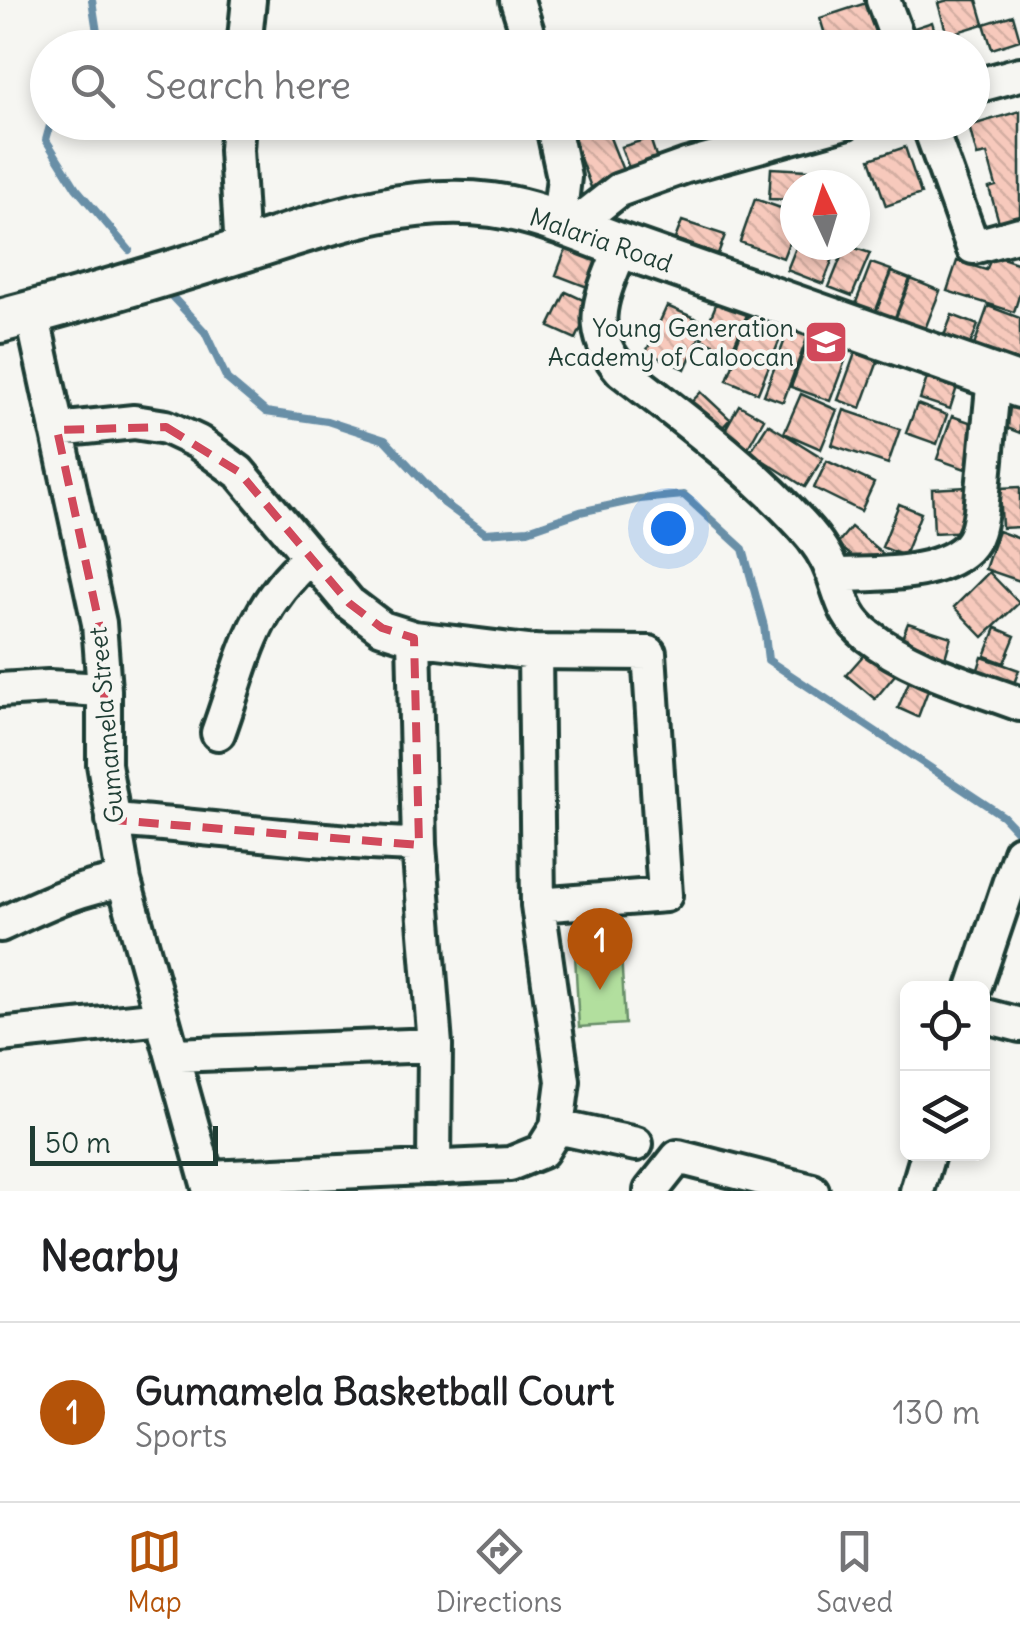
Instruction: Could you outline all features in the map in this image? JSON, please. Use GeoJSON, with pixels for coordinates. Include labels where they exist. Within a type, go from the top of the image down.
{"type":"FeatureCollection","features":[{"type":"Feature","properties":{"kind":"main road","name":"Malaria Road"},"geometry":{"type":"LineString","coordinates":[[16,317],[342,218],[407,205],[454,202],[494,205],[566,224],[1007,381]]}},
{"type":"Feature","properties":{"kind":"street"},"geometry":{"type":"LineString","coordinates":[[246,30],[250,0]]}},
{"type":"Feature","properties":{"kind":"street"},"geometry":{"type":"LineString","coordinates":[[517,0],[526,30]]}},
{"type":"Feature","properties":{"kind":"street"},"geometry":{"type":"LineString","coordinates":[[884,0],[895,30]]}},
{"type":"Feature","properties":{"kind":"street"},"geometry":{"type":"LineString","coordinates":[[990,82],[1020,74]]}},
{"type":"Feature","properties":{"kind":"street"},"geometry":{"type":"LineString","coordinates":[[237,140],[242,250]]}},
{"type":"Feature","properties":{"kind":"street"},"geometry":{"type":"LineString","coordinates":[[556,140],[564,177],[566,224]]}},
{"type":"Feature","properties":{"kind":"street"},"geometry":{"type":"LineString","coordinates":[[566,224],[619,190],[779,140]]}},
{"type":"Feature","properties":{"kind":"street"},"geometry":{"type":"LineString","coordinates":[[934,140],[972,248],[1020,234]]}},
{"type":"Feature","properties":{"kind":"street"},"geometry":{"type":"LineString","coordinates":[[622,246],[597,319],[600,338],[621,370],[732,456],[802,525],[834,575],[851,621],[888,650],[1020,704]]}},
{"type":"Feature","properties":{"kind":"street","name":"Gumamela Street"},"geometry":{"type":"LineString","coordinates":[[16,317],[57,430],[99,623],[104,764],[124,881],[210,1184]]}},
{"type":"Feature","properties":{"kind":"street"},"geometry":{"type":"LineString","coordinates":[[834,575],[928,566],[950,559],[968,547],[978,531],[1007,381]]}},
{"type":"Feature","properties":{"kind":"street"},"geometry":{"type":"LineString","coordinates":[[57,430],[134,422],[166,427],[198,442],[239,472],[349,603],[382,628],[414,638],[535,652],[649,654],[664,895],[538,905]]}},
{"type":"Feature","properties":{"kind":"street"},"geometry":{"type":"LineString","coordinates":[[218,733],[262,611],[289,575],[309,558]]}},
{"type":"Feature","properties":{"kind":"street"},"geometry":{"type":"LineString","coordinates":[[414,638],[419,846],[435,1045],[434,1168]]}},
{"type":"Feature","properties":{"kind":"street"},"geometry":{"type":"LineString","coordinates":[[210,1184],[510,1164],[542,1151],[557,1127],[563,1081],[538,905],[535,652]]}},
{"type":"Feature","properties":{"kind":"street"},"geometry":{"type":"LineString","coordinates":[[0,690],[104,690]]}},
{"type":"Feature","properties":{"kind":"street"},"geometry":{"type":"LineString","coordinates":[[113,820],[211,826],[346,844],[419,846]]}},
{"type":"Feature","properties":{"kind":"street"},"geometry":{"type":"LineString","coordinates":[[976,981],[1020,852]]}},
{"type":"Feature","properties":{"kind":"street"},"geometry":{"type":"LineString","coordinates":[[0,926],[60,896],[124,881]]}},
{"type":"Feature","properties":{"kind":"street"},"geometry":{"type":"LineString","coordinates":[[990,1017],[1020,1025]]}},
{"type":"Feature","properties":{"kind":"street"},"geometry":{"type":"LineString","coordinates":[[0,1034],[162,1018]]}},
{"type":"Feature","properties":{"kind":"street"},"geometry":{"type":"LineString","coordinates":[[174,1055],[435,1045]]}},
{"type":"Feature","properties":{"kind":"street"},"geometry":{"type":"LineString","coordinates":[[557,1127],[636,1144]]}},
{"type":"Feature","properties":{"kind":"street"},"geometry":{"type":"LineString","coordinates":[[651,1191],[678,1156],[812,1191]]}},
{"type":"Feature","properties":{"kind":"street"},"geometry":{"type":"LineString","coordinates":[[917,1191],[926,1161]]}},
{"type":"Feature","properties":{"kind":"highlighted area"},"geometry":{"type":"Polygon","coordinates":[[[166,427],[239,472],[349,603],[382,628],[414,638],[419,845],[113,820],[99,623],[57,430],[166,427]]]}},
{"type":"Feature","properties":{"kind":"green space"},"geometry":{"type":"Polygon","coordinates":[[[621,953],[625,1024],[579,1027],[575,955],[621,953]]]}},
{"type":"Feature","properties":{"kind":"building"},"geometry":{"type":"Polygon","coordinates":[[[977,0],[984,24],[946,30],[938,3],[977,0]]]}},
{"type":"Feature","properties":{"kind":"building"},"geometry":{"type":"Polygon","coordinates":[[[869,2],[878,30],[824,30],[820,18],[869,2]]]}},
{"type":"Feature","properties":{"kind":"building"},"geometry":{"type":"Polygon","coordinates":[[[1013,15],[1020,40],[992,49],[990,30],[984,24],[1013,15]]]}},
{"type":"Feature","properties":{"kind":"building"},"geometry":{"type":"Polygon","coordinates":[[[932,22],[934,30],[908,30],[932,22]]]}},
{"type":"Feature","properties":{"kind":"building"},"geometry":{"type":"Polygon","coordinates":[[[1020,111],[1020,215],[999,222],[989,188],[996,186],[987,154],[977,156],[973,140],[990,140],[990,120],[1020,111]]]}},
{"type":"Feature","properties":{"kind":"building"},"geometry":{"type":"Polygon","coordinates":[[[573,140],[611,140],[626,178],[592,190],[573,140]]]}},
{"type":"Feature","properties":{"kind":"building"},"geometry":{"type":"Polygon","coordinates":[[[651,140],[659,165],[631,174],[621,147],[651,140]]]}},
{"type":"Feature","properties":{"kind":"building"},"geometry":{"type":"Polygon","coordinates":[[[905,147],[921,194],[886,206],[870,159],[905,147]]]}},
{"type":"Feature","properties":{"kind":"building"},"geometry":{"type":"Polygon","coordinates":[[[771,168],[808,170],[780,170],[780,199],[769,199],[771,168]]]}},
{"type":"Feature","properties":{"kind":"building"},"geometry":{"type":"Polygon","coordinates":[[[755,199],[780,208],[780,257],[740,242],[755,199]]]}},
{"type":"Feature","properties":{"kind":"building"},"geometry":{"type":"Polygon","coordinates":[[[682,221],[725,235],[718,254],[675,239],[682,221]]]}},
{"type":"Feature","properties":{"kind":"building"},"geometry":{"type":"Polygon","coordinates":[[[567,246],[607,261],[595,290],[556,275],[567,246]]]}},
{"type":"Feature","properties":{"kind":"building"},"geometry":{"type":"Polygon","coordinates":[[[993,255],[1020,264],[1020,293],[1014,312],[947,291],[957,261],[986,270],[993,255]]]}},
{"type":"Feature","properties":{"kind":"building"},"geometry":{"type":"Polygon","coordinates":[[[791,260],[832,260],[823,284],[787,270],[791,260]]]}},
{"type":"Feature","properties":{"kind":"building"},"geometry":{"type":"Polygon","coordinates":[[[840,260],[867,260],[852,296],[829,287],[840,260]]]}},
{"type":"Feature","properties":{"kind":"building"},"geometry":{"type":"Polygon","coordinates":[[[871,263],[891,270],[875,313],[855,305],[871,263]]]}},
{"type":"Feature","properties":{"kind":"building"},"geometry":{"type":"Polygon","coordinates":[[[892,272],[910,279],[894,320],[876,312],[892,272]]]}},
{"type":"Feature","properties":{"kind":"building"},"geometry":{"type":"Polygon","coordinates":[[[911,279],[940,291],[923,334],[894,322],[911,279]]]}},
{"type":"Feature","properties":{"kind":"building"},"geometry":{"type":"Polygon","coordinates":[[[566,292],[592,304],[576,339],[549,327],[566,292]]]}},
{"type":"Feature","properties":{"kind":"building"},"geometry":{"type":"Polygon","coordinates":[[[719,297],[749,310],[731,352],[702,339],[719,297]]]}},
{"type":"Feature","properties":{"kind":"building"},"geometry":{"type":"Polygon","coordinates":[[[667,306],[706,323],[685,369],[646,352],[667,306]]]}},
{"type":"Feature","properties":{"kind":"building"},"geometry":{"type":"Polygon","coordinates":[[[988,306],[1020,318],[1020,372],[971,354],[988,306]]]}},
{"type":"Feature","properties":{"kind":"building"},"geometry":{"type":"Polygon","coordinates":[[[752,307],[787,322],[758,393],[727,380],[737,354],[733,353],[752,307]]]}},
{"type":"Feature","properties":{"kind":"building"},"geometry":{"type":"Polygon","coordinates":[[[952,315],[978,325],[968,350],[942,341],[952,315]]]}},
{"type":"Feature","properties":{"kind":"building"},"geometry":{"type":"Polygon","coordinates":[[[792,321],[811,328],[783,402],[764,395],[792,321]]]}},
{"type":"Feature","properties":{"kind":"building"},"geometry":{"type":"Polygon","coordinates":[[[813,328],[852,342],[830,401],[791,387],[813,328]]]}},
{"type":"Feature","properties":{"kind":"building"},"geometry":{"type":"Polygon","coordinates":[[[858,345],[881,353],[861,408],[838,400],[858,345]]]}},
{"type":"Feature","properties":{"kind":"building"},"geometry":{"type":"Polygon","coordinates":[[[927,378],[957,387],[950,409],[920,399],[927,378]]]}},
{"type":"Feature","properties":{"kind":"building"},"geometry":{"type":"Polygon","coordinates":[[[701,392],[730,419],[713,438],[683,411],[701,392]]]}},
{"type":"Feature","properties":{"kind":"building"},"geometry":{"type":"Polygon","coordinates":[[[801,394],[837,410],[821,449],[784,433],[801,394]]]}},
{"type":"Feature","properties":{"kind":"building"},"geometry":{"type":"Polygon","coordinates":[[[1013,401],[1020,404],[1020,433],[1002,426],[1013,401]]]}},
{"type":"Feature","properties":{"kind":"building"},"geometry":{"type":"Polygon","coordinates":[[[917,404],[947,415],[937,444],[906,433],[917,404]]]}},
{"type":"Feature","properties":{"kind":"building"},"geometry":{"type":"Polygon","coordinates":[[[739,405],[764,419],[746,451],[721,437],[739,405]]]}},
{"type":"Feature","properties":{"kind":"building"},"geometry":{"type":"Polygon","coordinates":[[[844,410],[900,429],[888,464],[832,445],[844,410]]]}},
{"type":"Feature","properties":{"kind":"building"},"geometry":{"type":"Polygon","coordinates":[[[952,416],[984,427],[968,470],[937,459],[952,416]]]}},
{"type":"Feature","properties":{"kind":"building"},"geometry":{"type":"Polygon","coordinates":[[[768,424],[823,458],[805,487],[750,452],[768,424]]]}},
{"type":"Feature","properties":{"kind":"building"},"geometry":{"type":"Polygon","coordinates":[[[827,461],[874,483],[861,511],[814,488],[827,461]]]}},
{"type":"Feature","properties":{"kind":"building"},"geometry":{"type":"Polygon","coordinates":[[[967,487],[969,531],[934,533],[932,489],[967,487]]]}},
{"type":"Feature","properties":{"kind":"building"},"geometry":{"type":"Polygon","coordinates":[[[1020,487],[1020,527],[1002,528],[1000,488],[1020,487]]]}},
{"type":"Feature","properties":{"kind":"building"},"geometry":{"type":"Polygon","coordinates":[[[899,504],[921,513],[904,556],[882,547],[899,504]]]}},
{"type":"Feature","properties":{"kind":"building"},"geometry":{"type":"Polygon","coordinates":[[[851,527],[882,553],[868,569],[837,544],[851,527]]]}},
{"type":"Feature","properties":{"kind":"building"},"geometry":{"type":"Polygon","coordinates":[[[998,531],[1020,539],[1020,581],[985,569],[998,531]]]}},
{"type":"Feature","properties":{"kind":"building"},"geometry":{"type":"Polygon","coordinates":[[[989,572],[1019,603],[983,637],[954,607],[989,572]]]}},
{"type":"Feature","properties":{"kind":"building"},"geometry":{"type":"Polygon","coordinates":[[[908,623],[951,637],[943,665],[898,648],[908,623]]]}},
{"type":"Feature","properties":{"kind":"building"},"geometry":{"type":"Polygon","coordinates":[[[996,628],[1015,636],[1004,663],[985,656],[996,628]]]}},
{"type":"Feature","properties":{"kind":"building"},"geometry":{"type":"Polygon","coordinates":[[[869,649],[899,670],[875,699],[846,675],[869,649]]]}},
{"type":"Feature","properties":{"kind":"building"},"geometry":{"type":"Polygon","coordinates":[[[982,657],[1019,670],[1009,697],[973,684],[982,657]]]}},
{"type":"Feature","properties":{"kind":"building"},"geometry":{"type":"Polygon","coordinates":[[[913,672],[932,680],[918,717],[898,708],[913,672]]]}},
{"type":"Feature","properties":{"kind":"waterway"},"geometry":{"type":"LineString","coordinates":[[92,0],[97,30]]}},
{"type":"Feature","properties":{"kind":"waterway"},"geometry":{"type":"LineString","coordinates":[[46,140],[76,188],[129,250]]}},
{"type":"Feature","properties":{"kind":"waterway"},"geometry":{"type":"LineString","coordinates":[[165,289],[205,332],[227,379],[266,412],[327,421],[385,440],[444,503],[485,533],[528,530],[580,512],[640,499],[684,495],[743,549],[764,626],[768,660],[1003,816],[1019,833]]}},
{"type":"Feature","properties":{"kind":"place","name":"Young Generation Academy of Caloocan"},"geometry":{"type":"Point","coordinates":[826,342]}},
{"type":"Feature","properties":{"kind":"place","name":"Gumamela Basketball Court"},"geometry":{"type":"Point","coordinates":[600,990]}}]}
